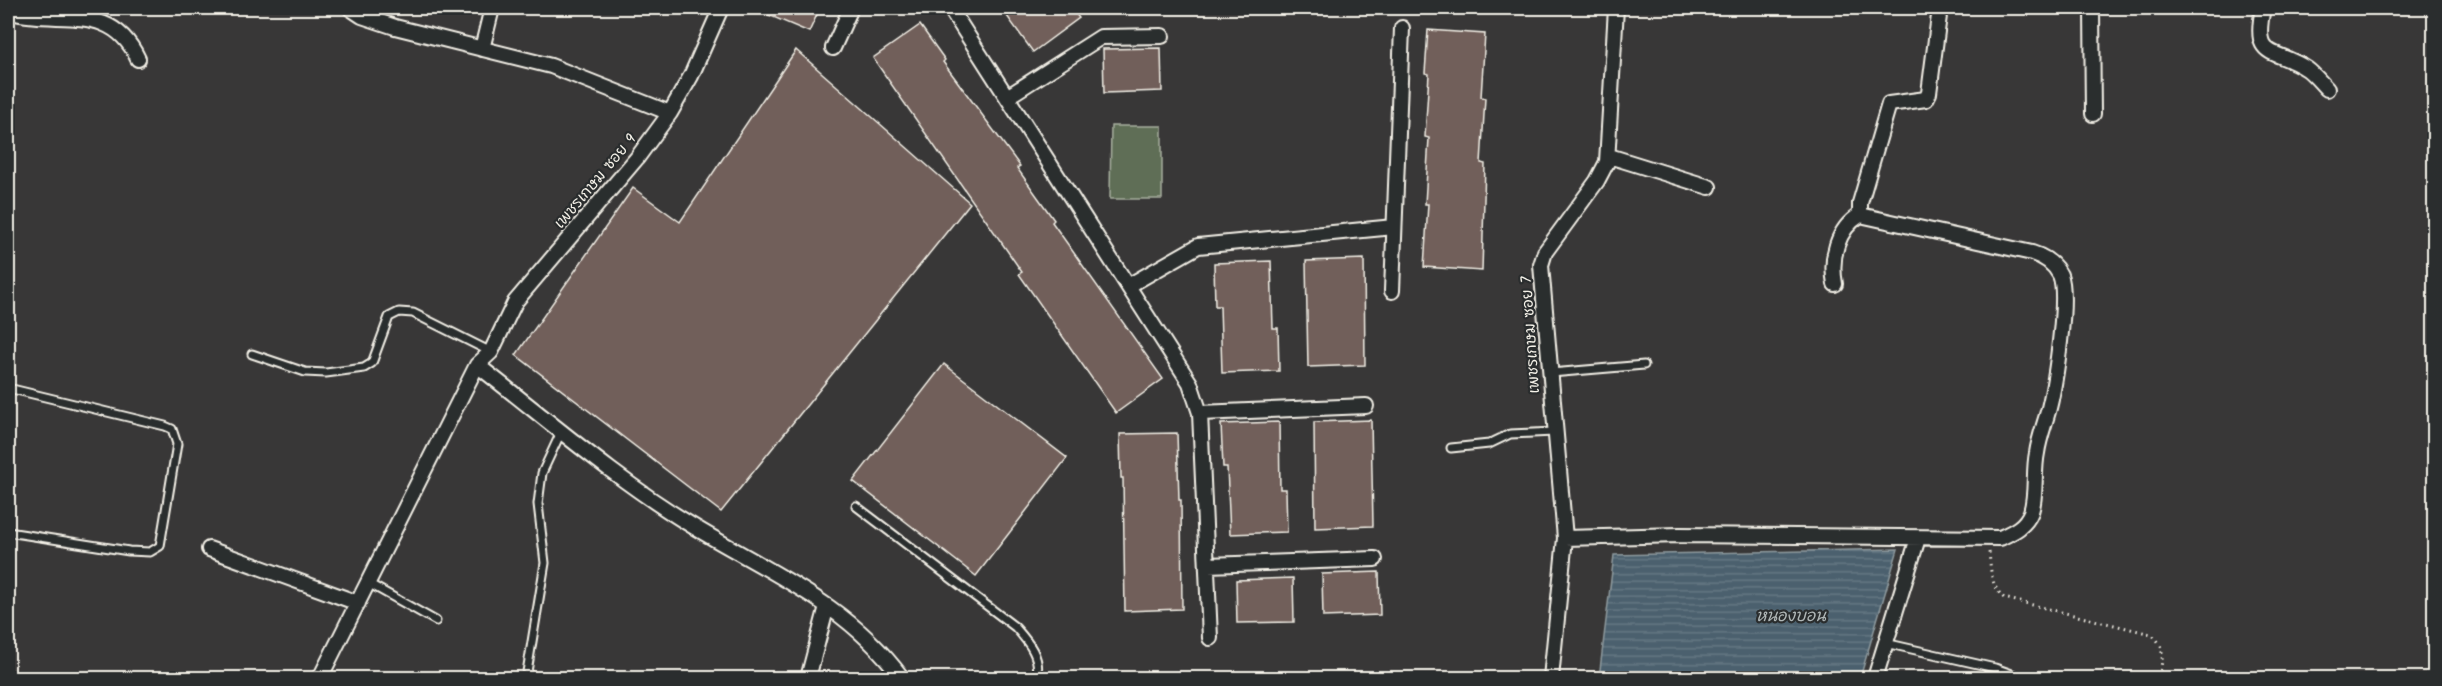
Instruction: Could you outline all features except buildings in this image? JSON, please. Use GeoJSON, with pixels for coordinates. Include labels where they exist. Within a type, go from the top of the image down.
{"type":"FeatureCollection","features":[{"type":"Feature","properties":{"kind":"street"},"geometry":{"type":"LineString","coordinates":[[350,8],[362,16],[395,27],[551,66],[670,113]]}},
{"type":"Feature","properties":{"kind":"street"},"geometry":{"type":"LineString","coordinates":[[482,49],[492,8]]}},
{"type":"Feature","properties":{"kind":"street","name":"เพชรเกษม ซอย 9"},"geometry":{"type":"LineString","coordinates":[[477,364],[491,352],[515,302],[637,158],[670,113],[691,76],[721,8]]}},
{"type":"Feature","properties":{"kind":"street"},"geometry":{"type":"LineString","coordinates":[[833,48],[851,8]]}},
{"type":"Feature","properties":{"kind":"street"},"geometry":{"type":"LineString","coordinates":[[950,8],[1190,383],[1200,413],[1210,638]]}},
{"type":"Feature","properties":{"kind":"street","name":"เพชรเกษม ซอย 7"},"geometry":{"type":"LineString","coordinates":[[1551,678],[1564,538],[1541,281],[1543,259],[1553,239],[1597,181],[1609,156],[1616,8]]}},
{"type":"Feature","properties":{"kind":"street"},"geometry":{"type":"LineString","coordinates":[[1860,214],[1860,203],[1888,104],[1926,99],[1929,93],[1940,8]]}},
{"type":"Feature","properties":{"kind":"street"},"geometry":{"type":"LineString","coordinates":[[2092,8],[2093,114]]}},
{"type":"Feature","properties":{"kind":"street"},"geometry":{"type":"LineString","coordinates":[[2263,8],[2258,33],[2260,42],[2269,51],[2307,69],[2327,89]]}},
{"type":"Feature","properties":{"kind":"street"},"geometry":{"type":"LineString","coordinates":[[8,11],[95,16],[123,32],[131,42],[138,59]]}},
{"type":"Feature","properties":{"kind":"street"},"geometry":{"type":"LineString","coordinates":[[1392,291],[1402,28]]}},
{"type":"Feature","properties":{"kind":"street"},"geometry":{"type":"LineString","coordinates":[[1007,97],[1101,37],[1162,36]]}},
{"type":"Feature","properties":{"kind":"street"},"geometry":{"type":"LineString","coordinates":[[1609,156],[1709,187]]}},
{"type":"Feature","properties":{"kind":"street"},"geometry":{"type":"LineString","coordinates":[[1564,538],[1680,535],[2000,538],[2024,525],[2030,513],[2036,453],[2049,406],[2062,313],[2061,278],[2055,267],[2042,257],[1860,214],[1849,221],[1839,238],[1832,268],[1834,284]]}},
{"type":"Feature","properties":{"kind":"street"},"geometry":{"type":"LineString","coordinates":[[1128,286],[1198,246],[1394,226]]}},
{"type":"Feature","properties":{"kind":"street"},"geometry":{"type":"LineString","coordinates":[[320,678],[477,364],[597,459],[691,525],[803,588],[884,654],[902,678]]}},
{"type":"Feature","properties":{"kind":"street"},"geometry":{"type":"LineString","coordinates":[[1200,413],[1366,405]]}},
{"type":"Feature","properties":{"kind":"street"},"geometry":{"type":"LineString","coordinates":[[1875,678],[1918,538]]}},
{"type":"Feature","properties":{"kind":"street"},"geometry":{"type":"LineString","coordinates":[[209,549],[358,603]]}},
{"type":"Feature","properties":{"kind":"street"},"geometry":{"type":"LineString","coordinates":[[1207,565],[1375,559]]}},
{"type":"Feature","properties":{"kind":"street"},"geometry":{"type":"LineString","coordinates":[[808,678],[826,606]]}},
{"type":"Feature","properties":{"kind":"lane"},"geometry":{"type":"LineString","coordinates":[[252,354],[305,372],[326,374],[364,368],[372,363],[389,317],[399,312],[414,313],[491,352]]}},
{"type":"Feature","properties":{"kind":"lane"},"geometry":{"type":"LineString","coordinates":[[1550,374],[1644,365]]}},
{"type":"Feature","properties":{"kind":"lane"},"geometry":{"type":"LineString","coordinates":[[8,388],[165,426],[172,429],[177,444],[160,546],[157,550],[129,551],[8,532]]}},
{"type":"Feature","properties":{"kind":"lane"},"geometry":{"type":"LineString","coordinates":[[526,678],[545,563],[538,504],[542,472],[562,430]]}},
{"type":"Feature","properties":{"kind":"lane"},"geometry":{"type":"LineString","coordinates":[[1451,448],[1489,444],[1510,434],[1554,432]]}},
{"type":"Feature","properties":{"kind":"lane"},"geometry":{"type":"LineString","coordinates":[[856,506],[1015,627],[1034,649],[1039,670],[1037,678]]}},
{"type":"Feature","properties":{"kind":"lane"},"geometry":{"type":"LineString","coordinates":[[368,583],[436,621]]}},
{"type":"Feature","properties":{"kind":"lane"},"geometry":{"type":"LineString","coordinates":[[1886,644],[1995,668],[2023,678]]}},
{"type":"Feature","properties":{"kind":"path"},"geometry":{"type":"LineString","coordinates":[[1988,538],[1992,579],[1996,591],[2018,603],[2151,634],[2160,642],[2163,650],[2159,678]]}},
{"type":"Feature","properties":{"kind":"green space"},"geometry":{"type":"Polygon","coordinates":[[[1111,126],[1162,126],[1162,199],[1110,199],[1111,126]]]}},
{"type":"Feature","properties":{"kind":"water","name":"หนองบอน"},"geometry":{"type":"Polygon","coordinates":[[[1898,549],[1860,678],[1599,678],[1614,555],[1898,549]]]}}]}
